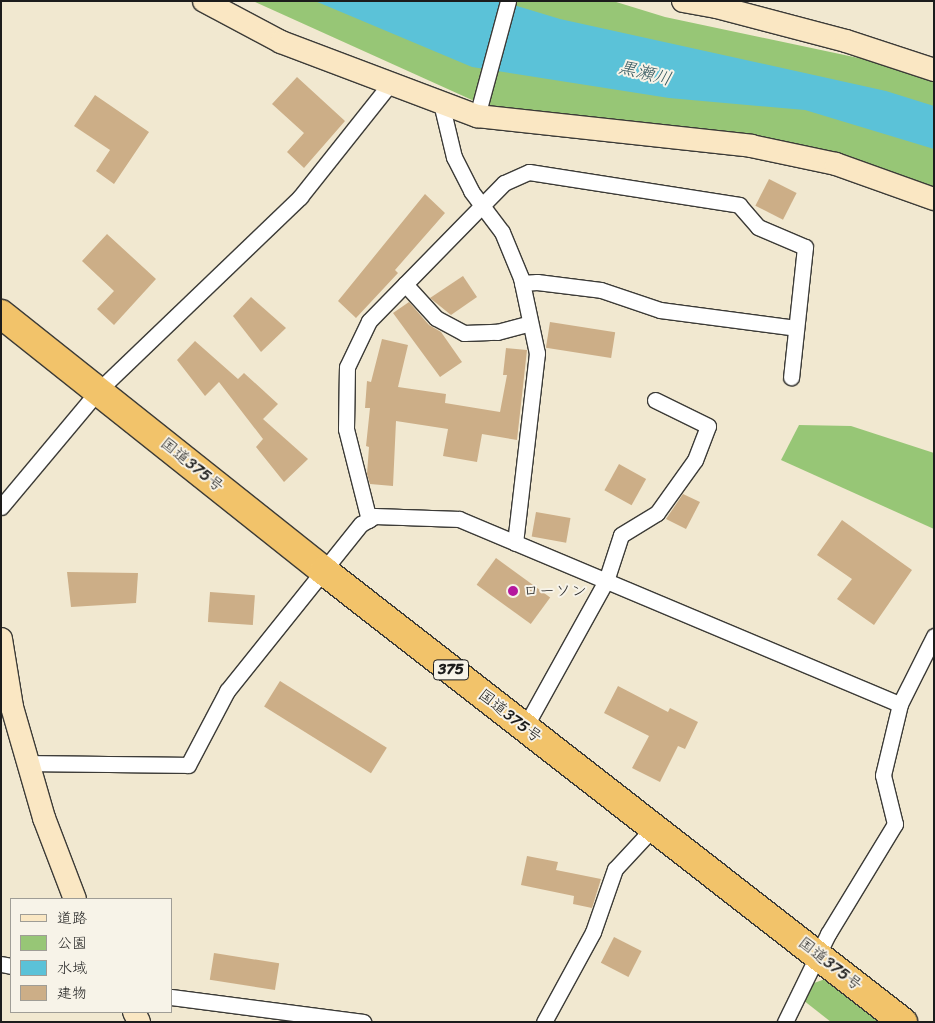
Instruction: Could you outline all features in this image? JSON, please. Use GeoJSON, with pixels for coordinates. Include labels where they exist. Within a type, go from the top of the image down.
{"type":"FeatureCollection","features":[{"type":"Feature","properties":{"kind":"highway","name":"国道375号"},"geometry":{"type":"LineString","coordinates":[[1,314],[99,390],[324,571],[903,1022]]}},
{"type":"Feature","properties":{"kind":"street"},"geometry":{"type":"LineString","coordinates":[[204,1],[281,42],[441,103],[751,146],[836,164],[934,199]]}},
{"type":"Feature","properties":{"kind":"street"},"geometry":{"type":"LineString","coordinates":[[478,109],[508,1]]}},
{"type":"Feature","properties":{"kind":"street"},"geometry":{"type":"LineString","coordinates":[[683,1],[717,7],[846,41],[934,70]]}},
{"type":"Feature","properties":{"kind":"street"},"geometry":{"type":"LineString","coordinates":[[1,507],[99,390],[300,197],[390,84]]}},
{"type":"Feature","properties":{"kind":"street"},"geometry":{"type":"LineString","coordinates":[[441,103],[454,157],[482,205],[502,232],[522,284],[537,353],[515,543]]}},
{"type":"Feature","properties":{"kind":"street"},"geometry":{"type":"LineString","coordinates":[[369,520],[346,429],[347,367],[369,321],[504,183],[529,172],[739,205],[758,227],[805,247],[791,376]]}},
{"type":"Feature","properties":{"kind":"street"},"geometry":{"type":"LineString","coordinates":[[522,284],[537,282],[601,290],[660,310],[796,328]]}},
{"type":"Feature","properties":{"kind":"street"},"geometry":{"type":"LineString","coordinates":[[405,284],[436,318],[464,332],[497,332],[530,323]]}},
{"type":"Feature","properties":{"kind":"street"},"geometry":{"type":"LineString","coordinates":[[525,727],[606,581],[621,535],[657,513],[695,460],[708,426],[655,400]]}},
{"type":"Feature","properties":{"kind":"street"},"geometry":{"type":"LineString","coordinates":[[28,763],[188,765],[227,691],[361,524],[375,516],[459,519],[900,704]]}},
{"type":"Feature","properties":{"kind":"street"},"geometry":{"type":"LineString","coordinates":[[784,1022],[818,955],[895,824],[883,775],[900,704],[934,636]]}},
{"type":"Feature","properties":{"kind":"street"},"geometry":{"type":"LineString","coordinates":[[1,639],[12,707],[44,818],[75,898]]}},
{"type":"Feature","properties":{"kind":"street"},"geometry":{"type":"LineString","coordinates":[[544,1022],[593,932],[616,869],[654,828]]}},
{"type":"Feature","properties":{"kind":"street"},"geometry":{"type":"LineString","coordinates":[[172,997],[363,1022]]}},
{"type":"Feature","properties":{"kind":"green space"},"geometry":{"type":"Polygon","coordinates":[[[253,1],[613,1],[665,17],[934,74],[934,202],[751,146],[492,109],[253,1]]]}},
{"type":"Feature","properties":{"kind":"green space"},"geometry":{"type":"Polygon","coordinates":[[[799,425],[851,426],[934,453],[934,529],[781,460],[799,425]]]}},
{"type":"Feature","properties":{"kind":"green space"},"geometry":{"type":"Polygon","coordinates":[[[828,978],[884,1022],[831,1022],[803,1000],[814,983],[828,978]]]}},
{"type":"Feature","properties":{"kind":"water","name":"黒瀬川"},"geometry":{"type":"Polygon","coordinates":[[[315,1],[501,1],[560,19],[886,91],[934,106],[934,149],[805,110],[669,98],[472,67],[315,1]]]}},
{"type":"Feature","properties":{"kind":"building"},"geometry":{"type":"Polygon","coordinates":[[[297,77],[345,121],[304,168],[287,152],[304,133],[272,104],[297,77]]]}},
{"type":"Feature","properties":{"kind":"building"},"geometry":{"type":"Polygon","coordinates":[[[95,95],[149,132],[114,184],[96,171],[110,150],[74,126],[95,95]]]}},
{"type":"Feature","properties":{"kind":"building"},"geometry":{"type":"Polygon","coordinates":[[[769,179],[797,193],[783,220],[755,206],[769,179]]]}},
{"type":"Feature","properties":{"kind":"building"},"geometry":{"type":"Polygon","coordinates":[[[425,194],[445,213],[395,270],[398,273],[356,318],[338,301],[425,194]]]}},
{"type":"Feature","properties":{"kind":"building"},"geometry":{"type":"Polygon","coordinates":[[[107,234],[156,279],[114,325],[97,309],[114,291],[82,261],[107,234]]]}},
{"type":"Feature","properties":{"kind":"building"},"geometry":{"type":"Polygon","coordinates":[[[463,276],[477,297],[451,315],[430,298],[463,276]]]}},
{"type":"Feature","properties":{"kind":"building"},"geometry":{"type":"Polygon","coordinates":[[[251,297],[286,328],[261,352],[233,316],[251,297]]]}},
{"type":"Feature","properties":{"kind":"building"},"geometry":{"type":"Polygon","coordinates":[[[409,302],[429,325],[441,332],[462,362],[440,377],[393,313],[409,302]]]}},
{"type":"Feature","properties":{"kind":"building"},"geometry":{"type":"Polygon","coordinates":[[[550,322],[615,332],[611,358],[546,348],[550,322]]]}},
{"type":"Feature","properties":{"kind":"building"},"geometry":{"type":"Polygon","coordinates":[[[382,339],[408,345],[398,387],[446,394],[445,403],[500,412],[507,375],[503,375],[506,348],[527,350],[517,440],[482,434],[477,462],[443,456],[448,429],[396,421],[393,486],[370,484],[367,474],[369,447],[366,446],[370,408],[365,408],[367,381],[371,382],[382,339]]]}},
{"type":"Feature","properties":{"kind":"building"},"geometry":{"type":"Polygon","coordinates":[[[195,341],[238,379],[244,373],[278,404],[263,419],[308,459],[284,482],[256,447],[263,439],[219,382],[205,396],[177,360],[195,341]]]}},
{"type":"Feature","properties":{"kind":"building"},"geometry":{"type":"Polygon","coordinates":[[[619,464],[646,479],[632,505],[604,490],[619,464]]]}},
{"type":"Feature","properties":{"kind":"building"},"geometry":{"type":"Polygon","coordinates":[[[683,494],[700,502],[686,529],[666,519],[683,494]]]}},
{"type":"Feature","properties":{"kind":"building"},"geometry":{"type":"Polygon","coordinates":[[[536,512],[570,518],[566,543],[532,537],[536,512]]]}},
{"type":"Feature","properties":{"kind":"building"},"geometry":{"type":"Polygon","coordinates":[[[842,520],[912,570],[874,625],[837,599],[852,579],[817,555],[842,520]]]}},
{"type":"Feature","properties":{"kind":"building","name":"ローソン"},"geometry":{"type":"Polygon","coordinates":[[[496,558],[550,597],[531,624],[477,585],[496,558]]]}},
{"type":"Feature","properties":{"kind":"building"},"geometry":{"type":"Polygon","coordinates":[[[67,572],[138,573],[136,603],[71,607],[67,572]]]}},
{"type":"Feature","properties":{"kind":"building"},"geometry":{"type":"Polygon","coordinates":[[[210,592],[255,595],[253,625],[208,622],[210,592]]]}},
{"type":"Feature","properties":{"kind":"building"},"geometry":{"type":"Polygon","coordinates":[[[280,681],[387,748],[371,773],[264,706],[280,681]]]}},
{"type":"Feature","properties":{"kind":"building"},"geometry":{"type":"Polygon","coordinates":[[[618,686],[668,712],[670,708],[698,722],[685,749],[678,746],[660,782],[632,768],[649,736],[604,713],[618,686]]]}},
{"type":"Feature","properties":{"kind":"building"},"geometry":{"type":"Polygon","coordinates":[[[527,856],[558,862],[556,870],[601,879],[592,908],[573,904],[574,896],[521,885],[527,856]]]}},
{"type":"Feature","properties":{"kind":"building"},"geometry":{"type":"Polygon","coordinates":[[[614,937],[642,951],[628,977],[601,963],[614,937]]]}},
{"type":"Feature","properties":{"kind":"building"},"geometry":{"type":"Polygon","coordinates":[[[214,953],[279,963],[275,990],[210,980],[214,953]]]}},
{"type":"Feature","properties":{"kind":"place","name":"ローソン"},"geometry":{"type":"Point","coordinates":[513,591]}}]}
